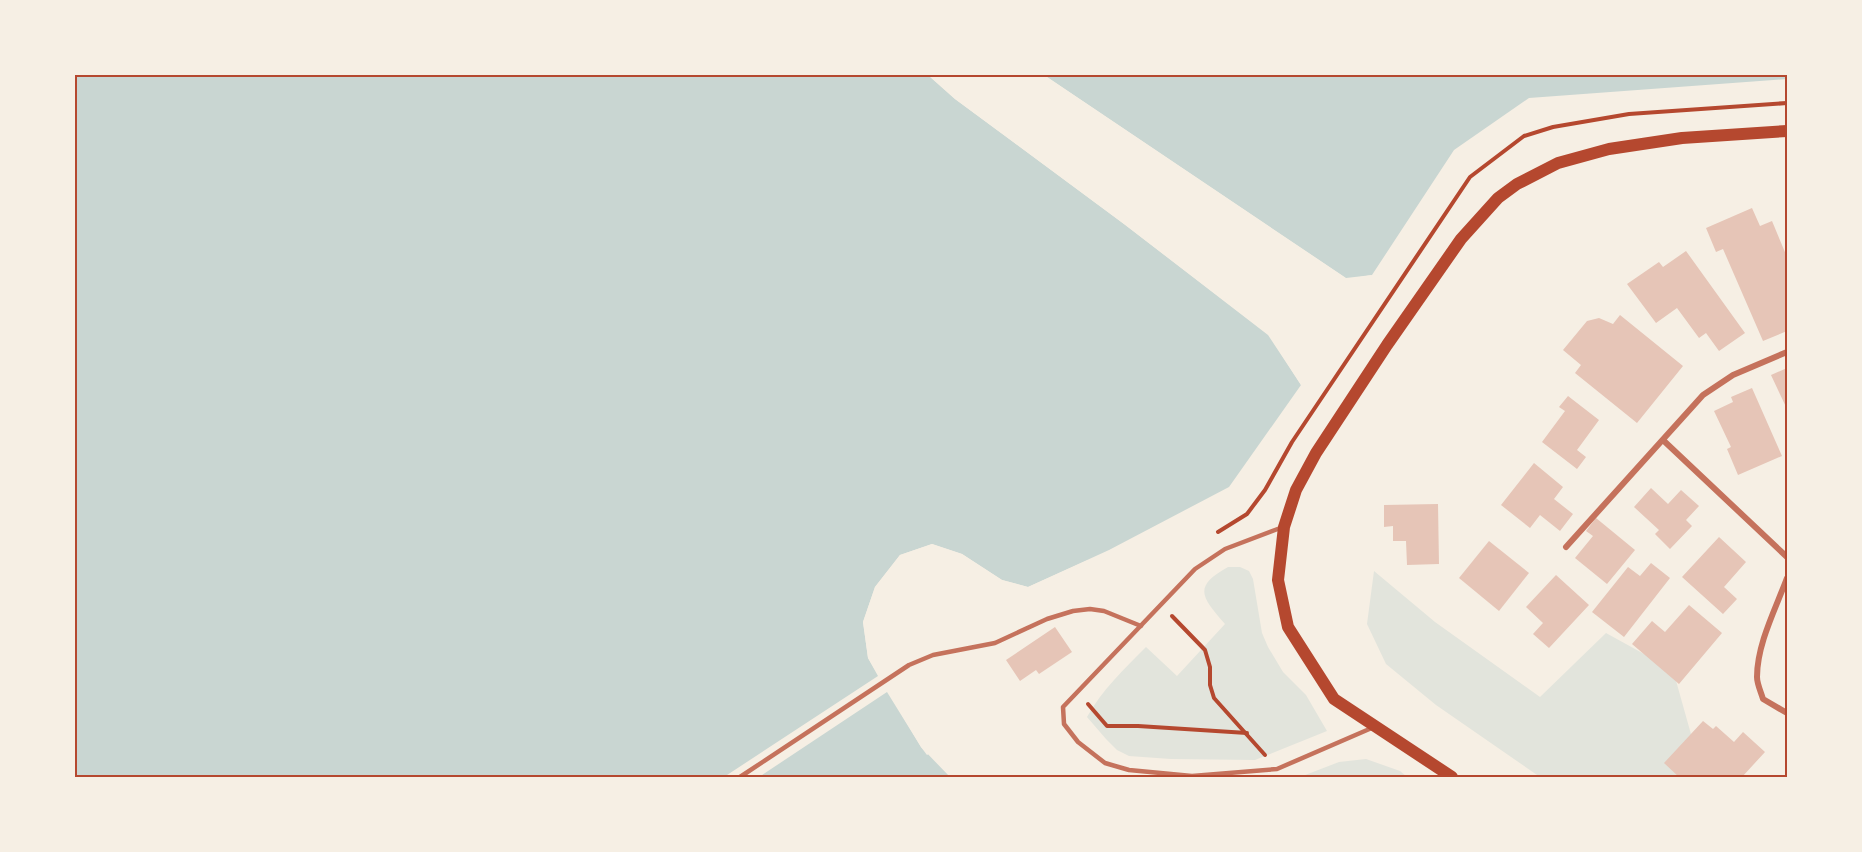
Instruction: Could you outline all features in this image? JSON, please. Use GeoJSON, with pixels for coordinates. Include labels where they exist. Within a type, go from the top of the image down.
{"type":"FeatureCollection","features":[{"type":"Feature","properties":{"kind":"main road"},"geometry":{"type":"LineString","coordinates":[[1452,777],[1334,699],[1288,627],[1278,580],[1284,527],[1296,490],[1316,453],[1387,345],[1461,239],[1498,198],[1517,184],[1549,168],[1609,149],[1682,138],[1787,131]]}},
{"type":"Feature","properties":{"kind":"street"},"geometry":{"type":"LineString","coordinates":[[1566,547],[1664,441],[1703,395],[1733,375],[1787,352]]}},
{"type":"Feature","properties":{"kind":"street"},"geometry":{"type":"LineString","coordinates":[[1664,441],[1787,557]]}},
{"type":"Feature","properties":{"kind":"street"},"geometry":{"type":"LineString","coordinates":[[1787,578],[1772,615],[1758,664],[1757,679],[1763,699],[1787,713]]}},
{"type":"Feature","properties":{"kind":"lane"},"geometry":{"type":"LineString","coordinates":[[1284,527],[1225,549],[1195,569],[1063,707],[1064,724],[1078,742],[1105,763],[1129,770],[1192,776],[1277,769],[1377,726]]}},
{"type":"Feature","properties":{"kind":"lane"},"geometry":{"type":"LineString","coordinates":[[740,777],[909,665],[933,655],[995,643],[1047,619],[1073,611],[1090,609],[1104,611],[1141,626]]}},
{"type":"Feature","properties":{"kind":"path"},"geometry":{"type":"LineString","coordinates":[[1161,605],[1205,650],[1214,698],[1277,769]]}},
{"type":"Feature","properties":{"kind":"path"},"geometry":{"type":"LineString","coordinates":[[1077,692],[1107,726],[1248,734]]}},
{"type":"Feature","properties":{"kind":"shaded area"},"geometry":{"type":"Polygon","coordinates":[[[75,75],[928,75],[955,99],[1269,335],[1301,385],[1229,487],[1109,550],[1028,587],[1002,580],[962,554],[932,544],[900,555],[875,587],[863,622],[868,658],[921,747],[950,777],[75,777],[75,75]]]}},
{"type":"Feature","properties":{"kind":"shaded area"},"geometry":{"type":"Polygon","coordinates":[[[1044,75],[1787,75],[1787,79],[1529,98],[1454,150],[1372,275],[1347,279],[1044,75]]]}},
{"type":"Feature","properties":{"kind":"shaded area"},"geometry":{"type":"Polygon","coordinates":[[[1228,567],[1240,567],[1249,571],[1253,579],[1262,633],[1268,647],[1283,672],[1306,695],[1327,731],[1255,760],[1129,756],[1117,750],[1087,717],[1093,707],[1114,680],[1146,647],[1177,676],[1225,624],[1211,607],[1204,593],[1209,581],[1228,567]]]}},
{"type":"Feature","properties":{"kind":"shaded area"},"geometry":{"type":"Polygon","coordinates":[[[1374,571],[1435,622],[1540,697],[1606,633],[1673,670],[1703,777],[1540,777],[1436,705],[1386,664],[1367,624],[1374,571]]]}},
{"type":"Feature","properties":{"kind":"shaded area"},"geometry":{"type":"Polygon","coordinates":[[[1366,759],[1400,771],[1407,777],[1300,777],[1339,762],[1366,759]]]}},
{"type":"Feature","properties":{"kind":"pier"},"geometry":{"type":"Polygon","coordinates":[[[928,75],[933,75],[956,97],[1270,333],[1303,382],[1301,385],[1268,335],[1124,224],[955,99],[928,75]]]}},
{"type":"Feature","properties":{"kind":"pier"},"geometry":{"type":"Polygon","coordinates":[[[1041,75],[1346,278],[1372,275],[1370,278],[1345,281],[1041,75]]]}},
{"type":"Feature","properties":{"kind":"pier"},"geometry":{"type":"Polygon","coordinates":[[[932,544],[962,554],[1002,580],[1028,587],[1088,560],[1087,564],[1028,590],[1001,583],[960,556],[932,547],[902,558],[878,589],[866,622],[871,657],[930,753],[927,755],[921,747],[887,692],[759,777],[724,777],[878,676],[868,658],[863,622],[875,587],[900,555],[932,544]]]}},
{"type":"Feature","properties":{"kind":"building"},"geometry":{"type":"Polygon","coordinates":[[[1752,208],[1760,226],[1772,221],[1787,257],[1787,331],[1763,341],[1723,249],[1716,252],[1706,228],[1752,208]]]}},
{"type":"Feature","properties":{"kind":"building"},"geometry":{"type":"Polygon","coordinates":[[[1686,251],[1745,333],[1719,351],[1706,333],[1699,338],[1677,308],[1656,323],[1627,284],[1659,262],[1663,267],[1686,251]]]}},
{"type":"Feature","properties":{"kind":"building"},"geometry":{"type":"Polygon","coordinates":[[[1620,315],[1683,366],[1637,423],[1575,373],[1581,365],[1563,350],[1587,321],[1599,318],[1613,324],[1620,315]]]}},
{"type":"Feature","properties":{"kind":"building"},"geometry":{"type":"Polygon","coordinates":[[[1787,368],[1787,409],[1771,375],[1787,368]]]}},
{"type":"Feature","properties":{"kind":"building"},"geometry":{"type":"Polygon","coordinates":[[[1752,388],[1782,456],[1738,475],[1727,449],[1731,447],[1714,411],[1733,402],[1731,397],[1752,388]]]}},
{"type":"Feature","properties":{"kind":"building"},"geometry":{"type":"Polygon","coordinates":[[[1568,396],[1599,420],[1577,450],[1586,457],[1577,469],[1542,442],[1565,411],[1559,407],[1568,396]]]}},
{"type":"Feature","properties":{"kind":"building"},"geometry":{"type":"Polygon","coordinates":[[[1534,463],[1563,487],[1554,499],[1573,514],[1560,531],[1540,515],[1530,528],[1501,505],[1534,463]]]}},
{"type":"Feature","properties":{"kind":"building"},"geometry":{"type":"Polygon","coordinates":[[[1651,488],[1668,504],[1681,490],[1699,506],[1686,520],[1692,526],[1670,549],[1655,534],[1659,530],[1634,507],[1651,488]]]}},
{"type":"Feature","properties":{"kind":"building"},"geometry":{"type":"Polygon","coordinates":[[[1438,504],[1439,564],[1407,565],[1406,541],[1393,541],[1393,526],[1384,527],[1384,505],[1438,504]]]}},
{"type":"Feature","properties":{"kind":"building"},"geometry":{"type":"Polygon","coordinates":[[[1596,518],[1635,550],[1607,584],[1575,558],[1593,536],[1586,531],[1596,518]]]}},
{"type":"Feature","properties":{"kind":"building"},"geometry":{"type":"Polygon","coordinates":[[[1719,537],[1746,562],[1724,587],[1737,599],[1723,614],[1682,577],[1719,537]]]}},
{"type":"Feature","properties":{"kind":"building"},"geometry":{"type":"Polygon","coordinates":[[[1489,541],[1529,573],[1499,611],[1459,578],[1489,541]]]}},
{"type":"Feature","properties":{"kind":"building"},"geometry":{"type":"Polygon","coordinates":[[[1651,563],[1670,578],[1624,637],[1592,612],[1628,567],[1640,576],[1651,563]]]}},
{"type":"Feature","properties":{"kind":"building"},"geometry":{"type":"Polygon","coordinates":[[[1556,575],[1589,605],[1549,648],[1533,634],[1543,623],[1526,607],[1556,575]]]}},
{"type":"Feature","properties":{"kind":"building"},"geometry":{"type":"Polygon","coordinates":[[[1689,605],[1722,633],[1679,684],[1632,644],[1652,621],[1665,632],[1689,605]]]}},
{"type":"Feature","properties":{"kind":"building"},"geometry":{"type":"Polygon","coordinates":[[[1055,627],[1072,652],[1039,674],[1036,670],[1020,681],[1006,660],[1055,627]]]}},
{"type":"Feature","properties":{"kind":"building"},"geometry":{"type":"Polygon","coordinates":[[[1703,721],[1713,729],[1716,726],[1734,742],[1743,732],[1765,752],[1742,777],[1679,777],[1664,763],[1703,721]]]}}]}
